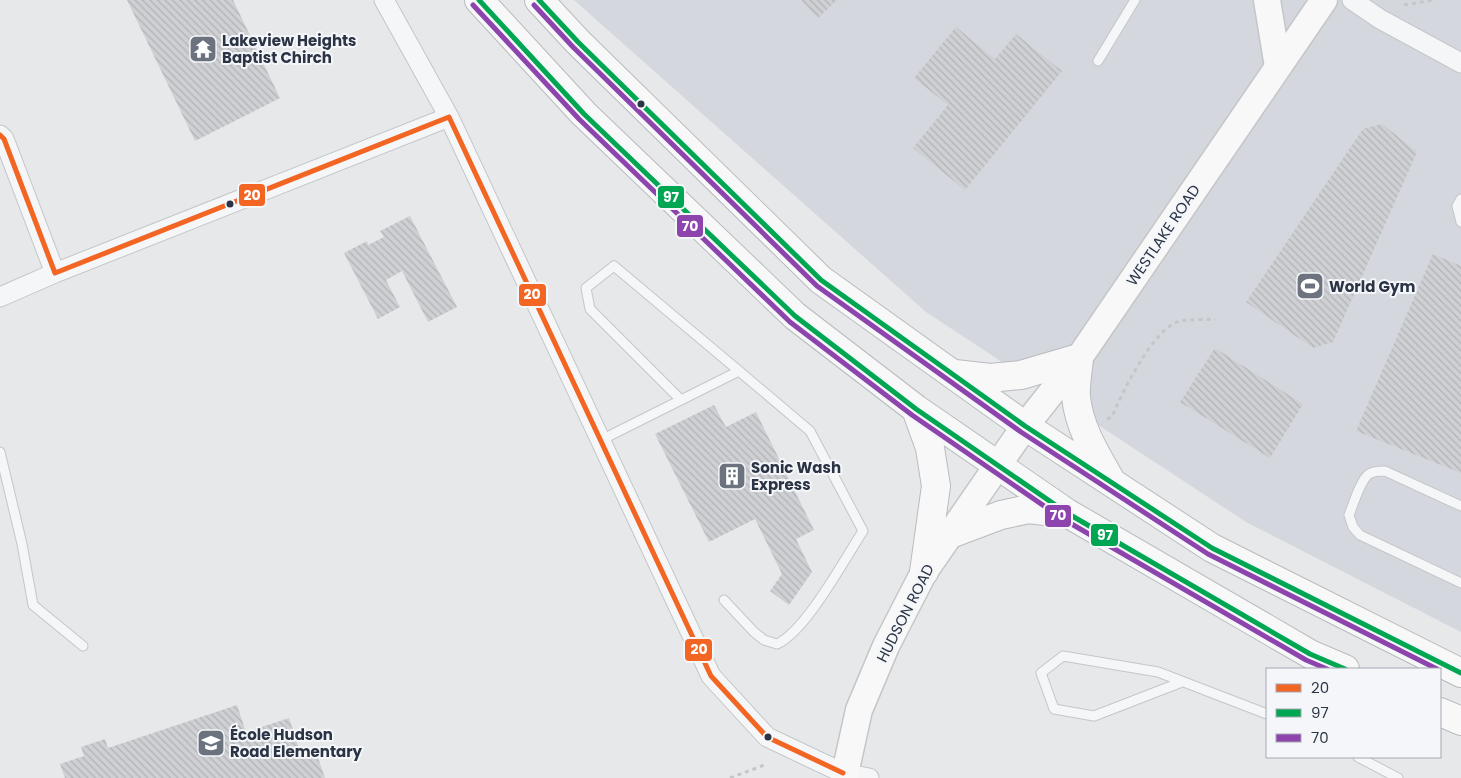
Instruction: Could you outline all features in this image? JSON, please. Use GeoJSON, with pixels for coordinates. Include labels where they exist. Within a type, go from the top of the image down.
{"type":"FeatureCollection","features":[{"type":"Feature","properties":{"kind":"highway"},"geometry":{"type":"LineString","coordinates":[[479,0],[584,114],[795,316],[916,409],[996,466],[1067,513],[1310,654],[1343,668]]}},
{"type":"Feature","properties":{"kind":"highway"},"geometry":{"type":"LineString","coordinates":[[539,0],[578,42],[821,280],[1025,426],[1212,548],[1461,673]]}},
{"type":"Feature","properties":{"kind":"highway"},"geometry":{"type":"LineString","coordinates":[[953,374],[990,378],[1021,375],[1079,358],[1076,396],[1080,418],[1090,444],[1112,482]]}},
{"type":"Feature","properties":{"kind":"highway"},"geometry":{"type":"LineString","coordinates":[[916,409],[930,448],[936,486],[924,572]]}},
{"type":"Feature","properties":{"kind":"highway"},"geometry":{"type":"LineString","coordinates":[[948,536],[1001,515],[1029,509],[1067,513]]}},
{"type":"Feature","properties":{"kind":"highway"},"geometry":{"type":"LineString","coordinates":[[1441,712],[1461,721]]}},
{"type":"Feature","properties":{"kind":"main road"},"geometry":{"type":"LineString","coordinates":[[1267,0],[1278,67]]}},
{"type":"Feature","properties":{"kind":"main road","name":"WESTLAKE ROAD"},"geometry":{"type":"LineString","coordinates":[[996,466],[1079,358],[1324,0]]}},
{"type":"Feature","properties":{"kind":"main road","name":"HUDSON ROAD"},"geometry":{"type":"LineString","coordinates":[[844,775],[860,710],[886,646],[924,572],[996,466]]}},
{"type":"Feature","properties":{"kind":"street"},"geometry":{"type":"LineString","coordinates":[[384,0],[449,117],[712,676],[767,737],[844,775],[868,778]]}},
{"type":"Feature","properties":{"kind":"street"},"geometry":{"type":"LineString","coordinates":[[1352,0],[1380,19],[1461,63]]}},
{"type":"Feature","properties":{"kind":"street"},"geometry":{"type":"LineString","coordinates":[[0,297],[55,273],[449,117]]}},
{"type":"Feature","properties":{"kind":"street"},"geometry":{"type":"LineString","coordinates":[[0,136],[4,139],[55,273]]}},
{"type":"Feature","properties":{"kind":"lane"},"geometry":{"type":"LineString","coordinates":[[1098,61],[1135,0]]}},
{"type":"Feature","properties":{"kind":"lane"},"geometry":{"type":"LineString","coordinates":[[1461,199],[1457,206],[1461,222]]}},
{"type":"Feature","properties":{"kind":"lane"},"geometry":{"type":"LineString","coordinates":[[681,400],[590,309],[586,288],[614,266],[810,431],[863,531],[812,608],[787,640],[776,644],[764,640],[724,600]]}},
{"type":"Feature","properties":{"kind":"lane"},"geometry":{"type":"LineString","coordinates":[[600,440],[739,371]]}},
{"type":"Feature","properties":{"kind":"lane"},"geometry":{"type":"LineString","coordinates":[[0,452],[22,544],[33,605],[83,646]]}},
{"type":"Feature","properties":{"kind":"lane"},"geometry":{"type":"LineString","coordinates":[[1461,506],[1385,471],[1378,471],[1370,473],[1365,479],[1349,514],[1353,527],[1360,535],[1461,583]]}},
{"type":"Feature","properties":{"kind":"lane"},"geometry":{"type":"LineString","coordinates":[[1182,682],[1094,716],[1054,709],[1041,673],[1063,656],[1158,672],[1266,714]]}},
{"type":"Feature","properties":{"kind":"lane"},"geometry":{"type":"LineString","coordinates":[[1360,758],[1398,778]]}},
{"type":"Feature","properties":{"kind":"path"},"geometry":{"type":"LineString","coordinates":[[1404,5],[1433,0]]}},
{"type":"Feature","properties":{"kind":"path"},"geometry":{"type":"LineString","coordinates":[[1105,415],[1108,420],[1112,417],[1121,394],[1133,377],[1144,354],[1164,330],[1179,322],[1215,319]]}},
{"type":"Feature","properties":{"kind":"path"},"geometry":{"type":"LineString","coordinates":[[730,778],[766,764]]}},
{"type":"Feature","properties":{"kind":"shaded area"},"geometry":{"type":"Polygon","coordinates":[[[574,0],[1461,0],[1461,632],[1246,522],[926,312],[574,0]]]}},
{"type":"Feature","properties":{"kind":"building","name":"Lakeview Heights Baptist Chirch"},"geometry":{"type":"Polygon","coordinates":[[[127,0],[233,0],[280,98],[195,141],[127,0]]]}},
{"type":"Feature","properties":{"kind":"building"},"geometry":{"type":"Polygon","coordinates":[[[801,0],[837,0],[818,18],[801,0]]]}},
{"type":"Feature","properties":{"kind":"building"},"geometry":{"type":"Polygon","coordinates":[[[956,27],[995,59],[1016,34],[1062,71],[965,190],[913,148],[948,105],[914,78],[956,27]]]}},
{"type":"Feature","properties":{"kind":"building"},"geometry":{"type":"Polygon","coordinates":[[[1382,124],[1417,152],[1333,342],[1313,348],[1246,302],[1363,129],[1382,124]]]}},
{"type":"Feature","properties":{"kind":"building"},"geometry":{"type":"Polygon","coordinates":[[[410,216],[457,307],[428,322],[402,271],[386,280],[400,307],[378,319],[344,253],[367,241],[368,245],[384,237],[380,231],[410,216]]]}},
{"type":"Feature","properties":{"kind":"building"},"geometry":{"type":"Polygon","coordinates":[[[1433,254],[1461,266],[1461,473],[1356,431],[1433,254]]]}},
{"type":"Feature","properties":{"kind":"building"},"geometry":{"type":"Polygon","coordinates":[[[1215,348],[1303,404],[1270,458],[1180,402],[1215,348]]]}},
{"type":"Feature","properties":{"kind":"building","name":"Sonic Wash Express"},"geometry":{"type":"Polygon","coordinates":[[[714,405],[726,427],[756,412],[814,530],[796,539],[812,572],[789,605],[770,591],[782,574],[755,519],[709,542],[655,434],[714,405]]]}},
{"type":"Feature","properties":{"kind":"building","name":"École Hudson Road Elementary"},"geometry":{"type":"Polygon","coordinates":[[[237,705],[246,732],[289,718],[302,757],[316,752],[325,778],[65,778],[60,764],[84,756],[81,747],[105,739],[108,748],[237,705]]]}},
{"type":"Feature","properties":{"kind":"transit line","name":"97"},"geometry":{"type":"LineString","coordinates":[[479,0],[584,114],[795,316],[916,409],[1067,513],[1310,654],[1343,668]]}},
{"type":"Feature","properties":{"kind":"transit line","name":"97"},"geometry":{"type":"LineString","coordinates":[[539,0],[578,42],[821,280],[1025,426],[1212,548],[1461,673]]}},
{"type":"Feature","properties":{"kind":"transit line","name":"70"},"geometry":{"type":"LineString","coordinates":[[473,5],[579,119],[790,322],[912,415],[1063,519],[1306,660],[1325,668]]}},
{"type":"Feature","properties":{"kind":"transit line","name":"70"},"geometry":{"type":"LineString","coordinates":[[534,5],[573,47],[817,286],[1021,432],[1208,554],[1435,668]]}},
{"type":"Feature","properties":{"kind":"transit line","name":"20"},"geometry":{"type":"LineString","coordinates":[[449,117],[711,676],[767,737],[843,773]]}},
{"type":"Feature","properties":{"kind":"transit line","name":"20"},"geometry":{"type":"LineString","coordinates":[[55,273],[449,117]]}},
{"type":"Feature","properties":{"kind":"transit line","name":"20"},"geometry":{"type":"LineString","coordinates":[[0,135],[4,139],[55,273]]}},
{"type":"Feature","properties":{"kind":"place","name":"Lakeview Heights Baptist Chirch"},"geometry":{"type":"Point","coordinates":[203,49]}},
{"type":"Feature","properties":{"kind":"place","name":"World Gym"},"geometry":{"type":"Point","coordinates":[1310,286]}},
{"type":"Feature","properties":{"kind":"place","name":"Sonic Wash Express"},"geometry":{"type":"Point","coordinates":[732,476]}},
{"type":"Feature","properties":{"kind":"place","name":"École Hudson Road Elementary"},"geometry":{"type":"Point","coordinates":[211,743]}}]}
